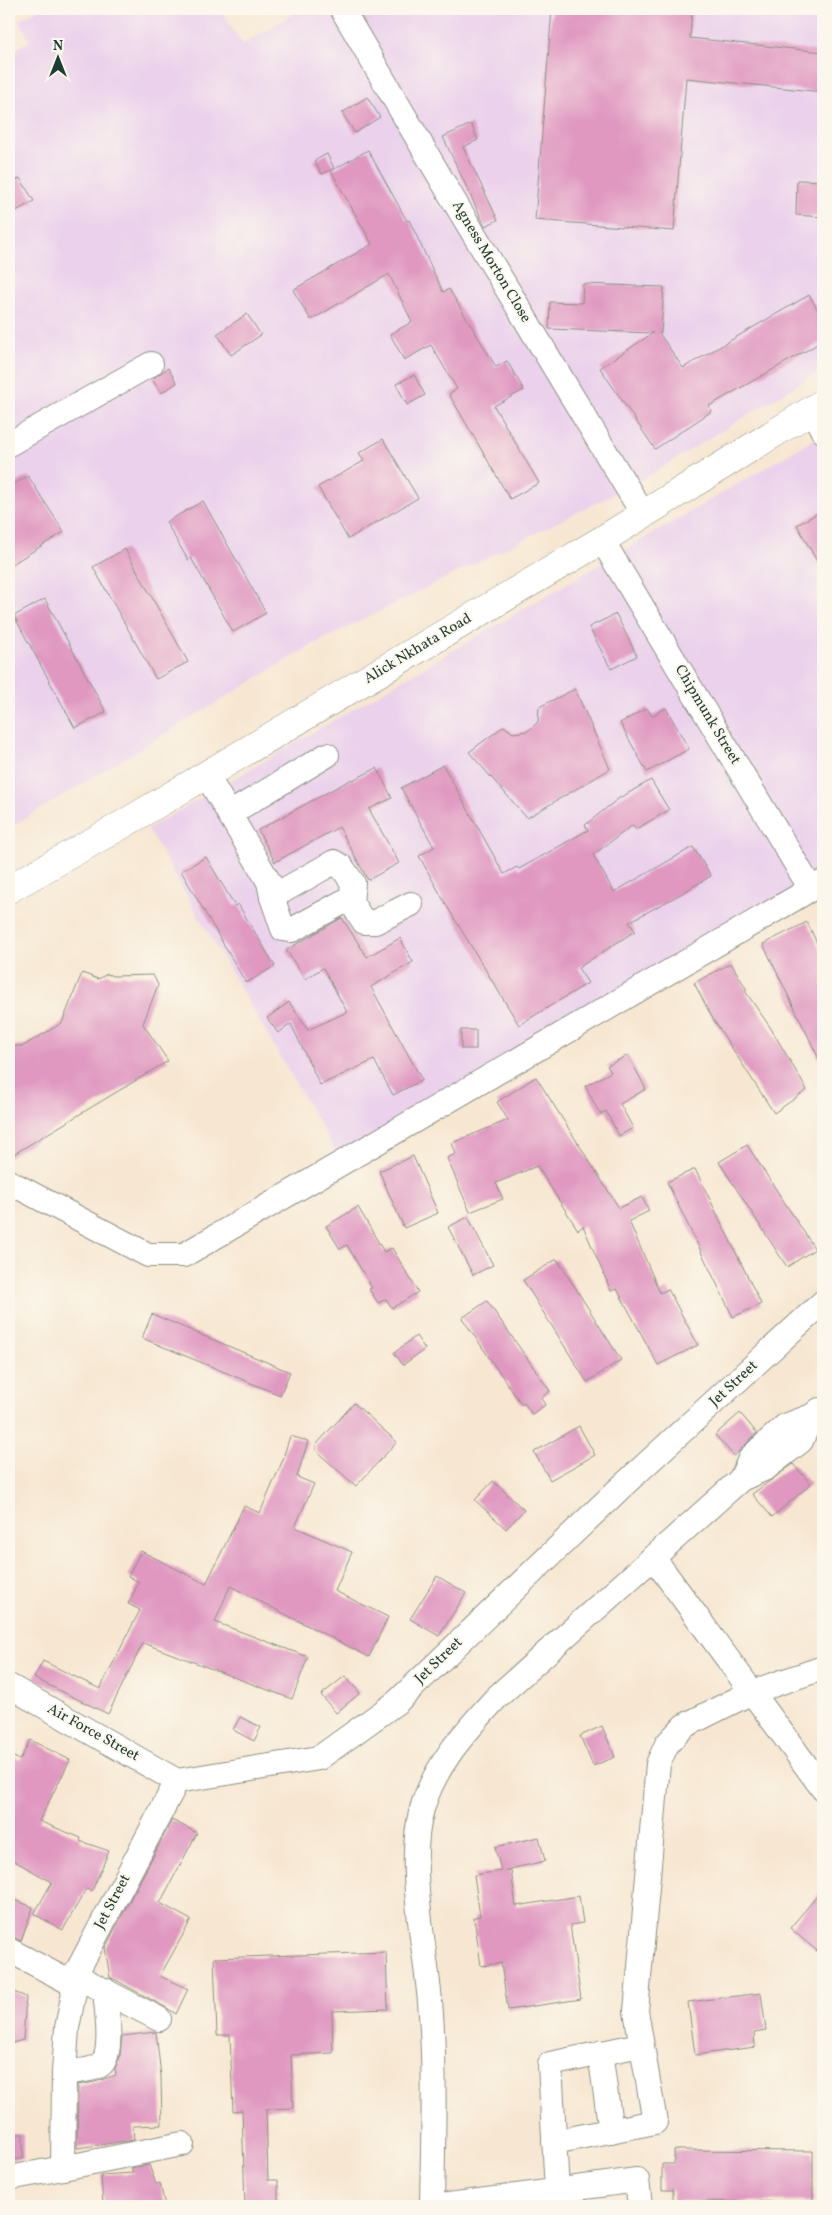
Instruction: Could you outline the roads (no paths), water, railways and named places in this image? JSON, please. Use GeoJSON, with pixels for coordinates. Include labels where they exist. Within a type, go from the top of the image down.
{"type":"FeatureCollection","features":[{"type":"Feature","properties":{"kind":"main road","name":"Alick Nkhata Road"},"geometry":{"type":"LineString","coordinates":[[9,889],[120,826],[643,514],[819,415]]}},
{"type":"Feature","properties":{"kind":"street","name":"Agness Morton Close"},"geometry":{"type":"LineString","coordinates":[[342,9],[457,206],[643,514]]}},
{"type":"Feature","properties":{"kind":"street"},"geometry":{"type":"LineString","coordinates":[[9,444],[151,364]]}},
{"type":"Feature","properties":{"kind":"street","name":"Chipmunk Street"},"geometry":{"type":"LineString","coordinates":[[602,540],[817,886]]}},
{"type":"Feature","properties":{"kind":"street"},"geometry":{"type":"LineString","coordinates":[[229,814],[327,755]]}},
{"type":"Feature","properties":{"kind":"street"},"geometry":{"type":"LineString","coordinates":[[206,774],[269,882],[283,929],[292,930],[343,902],[351,902]]}},
{"type":"Feature","properties":{"kind":"street"},"geometry":{"type":"LineString","coordinates":[[272,897],[334,862],[338,862],[353,884],[351,902],[364,922],[374,922],[411,904]]}},
{"type":"Feature","properties":{"kind":"street"},"geometry":{"type":"LineString","coordinates":[[9,1182],[148,1255],[184,1255],[817,886]]}},
{"type":"Feature","properties":{"kind":"street","name":"Jet Street"},"geometry":{"type":"LineString","coordinates":[[72,1979],[177,1781],[320,1758],[397,1702],[618,1490],[823,1302]]}},
{"type":"Feature","properties":{"kind":"street"},"geometry":{"type":"LineString","coordinates":[[432,2206],[434,2091],[430,2003],[416,1870],[416,1841],[422,1809],[445,1758],[465,1732],[498,1697],[653,1557],[741,1479],[766,1468],[801,1442],[818,1412]]}},
{"type":"Feature","properties":{"kind":"street"},"geometry":{"type":"LineString","coordinates":[[653,1557],[823,1789]]}},
{"type":"Feature","properties":{"kind":"street"},"geometry":{"type":"LineString","coordinates":[[554,2142],[655,2122],[640,2044],[636,2011],[658,1764],[667,1744],[684,1726],[752,1692],[823,1668]]}},
{"type":"Feature","properties":{"kind":"street","name":"Air Force Street"},"geometry":{"type":"LineString","coordinates":[[9,1686],[177,1781]]}},
{"type":"Feature","properties":{"kind":"street"},"geometry":{"type":"LineString","coordinates":[[9,1950],[72,1979],[105,1990],[159,2019]]}},
{"type":"Feature","properties":{"kind":"street"},"geometry":{"type":"LineString","coordinates":[[63,2168],[64,2073],[68,2028],[74,1992],[72,1979]]}},
{"type":"Feature","properties":{"kind":"street"},"geometry":{"type":"LineString","coordinates":[[64,2073],[99,2066],[106,2059],[108,2049],[105,1990]]}},
{"type":"Feature","properties":{"kind":"street"},"geometry":{"type":"LineString","coordinates":[[573,2195],[554,2142],[550,2064],[640,2044]]}},
{"type":"Feature","properties":{"kind":"street"},"geometry":{"type":"LineString","coordinates":[[600,2053],[611,2131]]}},
{"type":"Feature","properties":{"kind":"street"},"geometry":{"type":"LineString","coordinates":[[9,2178],[182,2144]]}},
{"type":"Feature","properties":{"kind":"street"},"geometry":{"type":"LineString","coordinates":[[441,2206],[573,2195],[637,2180],[640,2206]]}}]}
